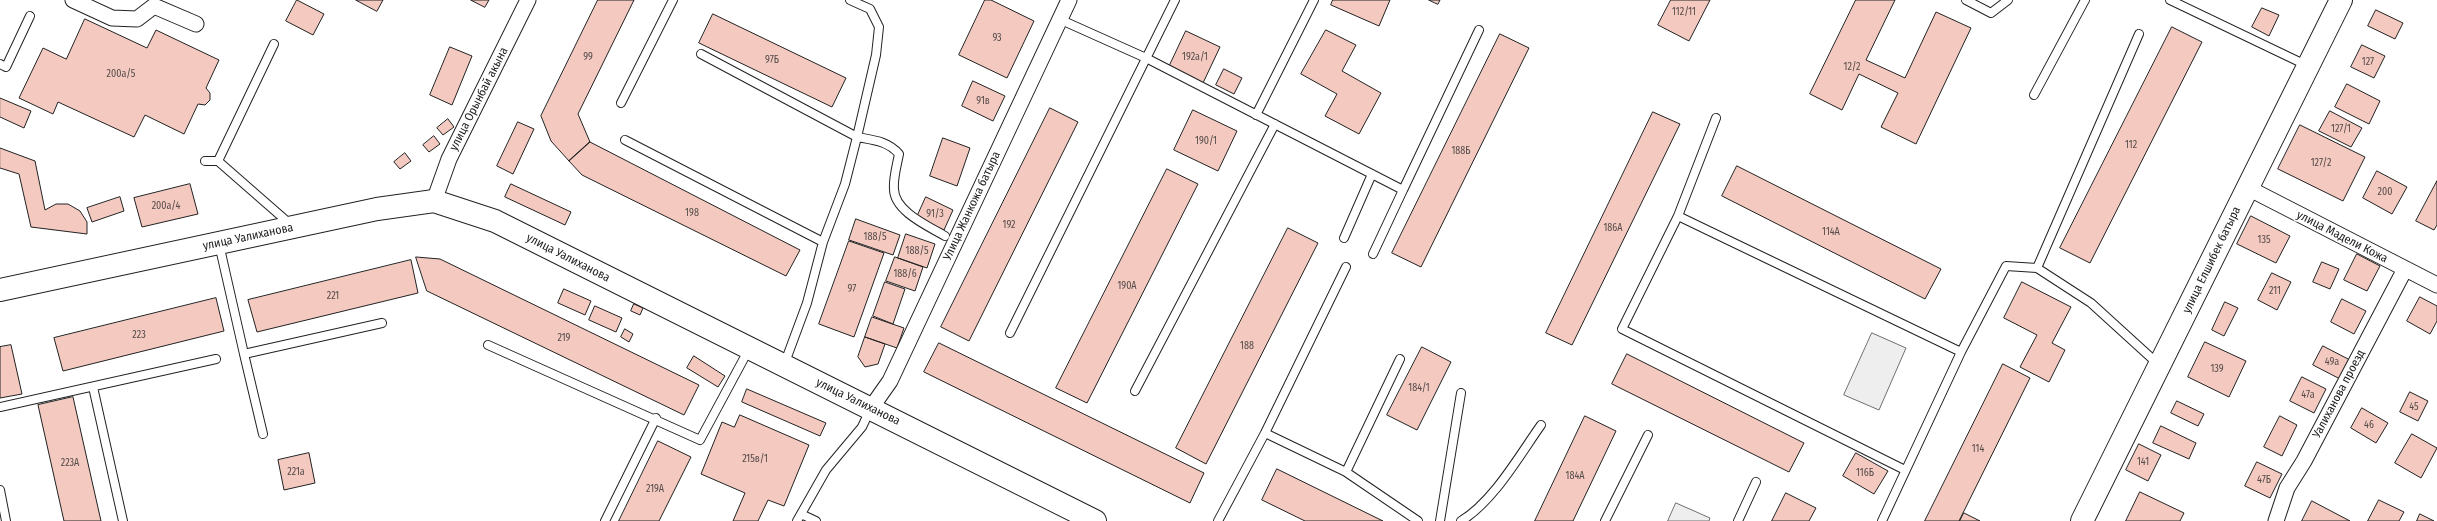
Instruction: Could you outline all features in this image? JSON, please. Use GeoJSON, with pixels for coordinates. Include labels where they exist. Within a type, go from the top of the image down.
{"type":"FeatureCollection","features":[{"type":"Feature","properties":{"kind":"main road","name":"улица Елшибек батыра"},"geometry":{"type":"LineString","coordinates":[[2082,521],[2341,0]]}},
{"type":"Feature","properties":{"kind":"main road","name":"улица Уалиханова"},"geometry":{"type":"LineString","coordinates":[[0,290],[293,227],[377,210],[434,201],[495,221],[871,408],[1085,519]]}},
{"type":"Feature","properties":{"kind":"street"},"geometry":{"type":"LineString","coordinates":[[73,0],[112,18],[137,19],[154,6],[196,24]]}},
{"type":"Feature","properties":{"kind":"street","name":"улица Орынбай акына"},"geometry":{"type":"LineString","coordinates":[[434,201],[449,159],[528,0]]}},
{"type":"Feature","properties":{"kind":"street","name":"Улица Жанкожа батыра"},"geometry":{"type":"LineString","coordinates":[[871,408],[890,381],[1069,0]]}},
{"type":"Feature","properties":{"kind":"street","name":"улица Мадели Кожа"},"geometry":{"type":"LineString","coordinates":[[2248,188],[2437,285]]}},
{"type":"Feature","properties":{"kind":"street","name":"Уалиханова проезд"},"geometry":{"type":"LineString","coordinates":[[2276,521],[2287,488],[2304,461],[2405,269]]}},
{"type":"Feature","properties":{"kind":"lane"},"geometry":{"type":"LineString","coordinates":[[621,103],[673,0]]}},
{"type":"Feature","properties":{"kind":"lane"},"geometry":{"type":"LineString","coordinates":[[784,366],[807,303],[824,242],[845,184],[876,55],[879,27],[870,9],[850,0]]}},
{"type":"Feature","properties":{"kind":"lane"},"geometry":{"type":"LineString","coordinates":[[1010,333],[1175,0]]}},
{"type":"Feature","properties":{"kind":"lane"},"geometry":{"type":"LineString","coordinates":[[1256,114],[1314,0]]}},
{"type":"Feature","properties":{"kind":"lane"},"geometry":{"type":"LineString","coordinates":[[1966,0],[1991,13],[2008,0]]}},
{"type":"Feature","properties":{"kind":"lane"},"geometry":{"type":"LineString","coordinates":[[2034,95],[2085,0]]}},
{"type":"Feature","properties":{"kind":"lane"},"geometry":{"type":"LineString","coordinates":[[2170,0],[2309,66]]}},
{"type":"Feature","properties":{"kind":"lane"},"geometry":{"type":"LineString","coordinates":[[0,64],[6,67],[30,16]]}},
{"type":"Feature","properties":{"kind":"lane"},"geometry":{"type":"LineString","coordinates":[[1059,19],[1146,58],[1403,190]]}},
{"type":"Feature","properties":{"kind":"lane"},"geometry":{"type":"LineString","coordinates":[[1373,254],[1479,30]]}},
{"type":"Feature","properties":{"kind":"lane"},"geometry":{"type":"LineString","coordinates":[[2037,268],[2139,34]]}},
{"type":"Feature","properties":{"kind":"lane"},"geometry":{"type":"LineString","coordinates":[[218,161],[274,44]]}},
{"type":"Feature","properties":{"kind":"lane"},"geometry":{"type":"LineString","coordinates":[[702,54],[857,137],[884,142],[894,148],[899,154],[894,188],[895,197],[909,213],[945,236]]}},
{"type":"Feature","properties":{"kind":"lane"},"geometry":{"type":"LineString","coordinates":[[1716,118],[1678,216],[1622,329],[1905,470]]}},
{"type":"Feature","properties":{"kind":"lane"},"geometry":{"type":"LineString","coordinates":[[1135,391],[1275,124]]}},
{"type":"Feature","properties":{"kind":"lane"},"geometry":{"type":"LineString","coordinates":[[625,140],[824,242]]}},
{"type":"Feature","properties":{"kind":"lane"},"geometry":{"type":"LineString","coordinates":[[205,161],[218,161],[293,227]]}},
{"type":"Feature","properties":{"kind":"lane"},"geometry":{"type":"LineString","coordinates":[[1344,238],[1372,174]]}},
{"type":"Feature","properties":{"kind":"lane"},"geometry":{"type":"LineString","coordinates":[[1678,216],[1961,352]]}},
{"type":"Feature","properties":{"kind":"lane"},"geometry":{"type":"LineString","coordinates":[[219,243],[263,434]]}},
{"type":"Feature","properties":{"kind":"lane"},"geometry":{"type":"LineString","coordinates":[[1882,521],[1961,352],[2006,266],[2037,268],[2091,303],[2160,365]]}},
{"type":"Feature","properties":{"kind":"lane"},"geometry":{"type":"LineString","coordinates":[[1218,521],[1265,433],[1346,267]]}},
{"type":"Feature","properties":{"kind":"lane"},"geometry":{"type":"LineString","coordinates":[[244,354],[382,323]]}},
{"type":"Feature","properties":{"kind":"lane"},"geometry":{"type":"LineString","coordinates":[[488,346],[656,418],[700,440],[750,349]]}},
{"type":"Feature","properties":{"kind":"lane"},"geometry":{"type":"LineString","coordinates":[[1346,472],[1400,359]]}},
{"type":"Feature","properties":{"kind":"lane"},"geometry":{"type":"LineString","coordinates":[[0,408],[216,360]]}},
{"type":"Feature","properties":{"kind":"lane"},"geometry":{"type":"LineString","coordinates":[[93,387],[123,521]]}},
{"type":"Feature","properties":{"kind":"lane"},"geometry":{"type":"LineString","coordinates":[[1440,521],[1461,393]]}},
{"type":"Feature","properties":{"kind":"lane"},"geometry":{"type":"LineString","coordinates":[[816,521],[799,517],[826,470],[862,427],[871,408]]}},
{"type":"Feature","properties":{"kind":"lane"},"geometry":{"type":"LineString","coordinates":[[605,521],[656,418]]}},
{"type":"Feature","properties":{"kind":"lane"},"geometry":{"type":"LineString","coordinates":[[1461,521],[1472,514],[1498,485],[1541,425]]}},
{"type":"Feature","properties":{"kind":"lane"},"geometry":{"type":"LineString","coordinates":[[1265,433],[1346,472],[1418,521]]}},
{"type":"Feature","properties":{"kind":"lane"},"geometry":{"type":"LineString","coordinates":[[1605,521],[1648,435]]}},
{"type":"Feature","properties":{"kind":"lane"},"geometry":{"type":"LineString","coordinates":[[1738,521],[1756,482]]}},
{"type":"Feature","properties":{"kind":"lane"},"geometry":{"type":"LineString","coordinates":[[0,490],[6,521]]}},
{"type":"Feature","properties":{"kind":"shaded area"},"geometry":{"type":"Polygon","coordinates":[[[1872,333],[1906,348],[1879,410],[1844,395],[1872,333]]]}},
{"type":"Feature","properties":{"kind":"shaded area"},"geometry":{"type":"Polygon","coordinates":[[[1676,503],[1710,518],[1709,521],[1668,521],[1676,503]]]}},
{"type":"Feature","properties":{"kind":"building"},"geometry":{"type":"Polygon","coordinates":[[[297,0],[324,14],[313,35],[286,21],[297,0]]]}},
{"type":"Feature","properties":{"kind":"building"},"geometry":{"type":"Polygon","coordinates":[[[356,0],[383,0],[377,11],[356,0]]]}},
{"type":"Feature","properties":{"kind":"building"},"geometry":{"type":"Polygon","coordinates":[[[471,0],[489,0],[485,7],[471,0]]]}},
{"type":"Feature","properties":{"kind":"building"},"geometry":{"type":"Polygon","coordinates":[[[598,0],[634,0],[578,114],[590,142],[569,161],[551,141],[541,116],[598,0]]]}},
{"type":"Feature","properties":{"kind":"building"},"geometry":{"type":"Polygon","coordinates":[[[985,0],[991,0],[1034,21],[1007,78],[959,55],[985,0]]]}},
{"type":"Feature","properties":{"kind":"building"},"geometry":{"type":"Polygon","coordinates":[[[1333,0],[1390,0],[1379,26],[1331,5],[1333,0]]]}},
{"type":"Feature","properties":{"kind":"building"},"geometry":{"type":"Polygon","coordinates":[[[1429,0],[1440,0],[1438,4],[1429,0]]]}},
{"type":"Feature","properties":{"kind":"building"},"geometry":{"type":"Polygon","coordinates":[[[1671,0],[1710,0],[1689,41],[1658,25],[1671,0]]]}},
{"type":"Feature","properties":{"kind":"building"},"geometry":{"type":"Polygon","coordinates":[[[1856,0],[1895,0],[1866,60],[1905,78],[1936,12],[1971,28],[1916,144],[1881,127],[1898,93],[1859,74],[1842,110],[1810,94],[1856,0]]]}},
{"type":"Feature","properties":{"kind":"building"},"geometry":{"type":"Polygon","coordinates":[[[2262,8],[2279,15],[2269,36],[2252,27],[2262,8]]]}},
{"type":"Feature","properties":{"kind":"building"},"geometry":{"type":"Polygon","coordinates":[[[2376,10],[2403,23],[2395,39],[2368,26],[2376,10]]]}},
{"type":"Feature","properties":{"kind":"building"},"geometry":{"type":"Polygon","coordinates":[[[713,14],[846,78],[832,107],[699,43],[713,14]]]}},
{"type":"Feature","properties":{"kind":"building"},"geometry":{"type":"Polygon","coordinates":[[[85,19],[147,48],[156,30],[219,60],[206,88],[210,93],[210,100],[205,105],[198,104],[184,134],[145,115],[134,137],[58,102],[53,114],[19,98],[43,48],[66,59],[85,19]]]}},
{"type":"Feature","properties":{"kind":"building"},"geometry":{"type":"Polygon","coordinates":[[[2172,27],[2202,42],[2090,263],[2060,248],[2172,27]]]}},
{"type":"Feature","properties":{"kind":"building"},"geometry":{"type":"Polygon","coordinates":[[[1326,30],[1356,45],[1342,71],[1381,93],[1359,134],[1325,116],[1337,94],[1301,74],[1326,30]]]}},
{"type":"Feature","properties":{"kind":"building"},"geometry":{"type":"Polygon","coordinates":[[[1186,31],[1220,47],[1203,83],[1169,67],[1186,31]]]}},
{"type":"Feature","properties":{"kind":"building"},"geometry":{"type":"Polygon","coordinates":[[[1500,34],[1529,48],[1421,267],[1392,253],[1500,34]]]}},
{"type":"Feature","properties":{"kind":"building"},"geometry":{"type":"Polygon","coordinates":[[[2362,45],[2385,56],[2374,78],[2351,67],[2362,45]]]}},
{"type":"Feature","properties":{"kind":"building"},"geometry":{"type":"Polygon","coordinates":[[[450,47],[472,56],[452,105],[430,95],[450,47]]]}},
{"type":"Feature","properties":{"kind":"building"},"geometry":{"type":"Polygon","coordinates":[[[1224,69],[1242,78],[1234,94],[1216,85],[1224,69]]]}},
{"type":"Feature","properties":{"kind":"building"},"geometry":{"type":"Polygon","coordinates":[[[973,81],[1005,96],[993,121],[962,106],[973,81]]]}},
{"type":"Feature","properties":{"kind":"building"},"geometry":{"type":"Polygon","coordinates":[[[2347,84],[2380,101],[2369,124],[2335,107],[2347,84]]]}},
{"type":"Feature","properties":{"kind":"building"},"geometry":{"type":"Polygon","coordinates":[[[0,98],[31,111],[24,128],[0,117],[0,98]]]}},
{"type":"Feature","properties":{"kind":"building"},"geometry":{"type":"Polygon","coordinates":[[[1050,108],[1078,122],[969,341],[941,327],[1050,108]]]}},
{"type":"Feature","properties":{"kind":"building"},"geometry":{"type":"Polygon","coordinates":[[[1193,110],[1237,131],[1218,171],[1174,150],[1193,110]]]}},
{"type":"Feature","properties":{"kind":"building"},"geometry":{"type":"Polygon","coordinates":[[[2330,111],[2362,128],[2351,147],[2319,131],[2330,111]]]}},
{"type":"Feature","properties":{"kind":"building"},"geometry":{"type":"Polygon","coordinates":[[[1653,112],[1680,124],[1572,345],[1546,333],[1653,112]]]}},
{"type":"Feature","properties":{"kind":"building"},"geometry":{"type":"Polygon","coordinates":[[[448,119],[454,127],[443,135],[437,128],[448,119]]]}},
{"type":"Feature","properties":{"kind":"building"},"geometry":{"type":"Polygon","coordinates":[[[518,122],[534,129],[513,174],[497,166],[518,122]]]}},
{"type":"Feature","properties":{"kind":"building"},"geometry":{"type":"Polygon","coordinates":[[[2300,125],[2365,157],[2343,201],[2278,169],[2300,125]]]}},
{"type":"Feature","properties":{"kind":"building"},"geometry":{"type":"Polygon","coordinates":[[[434,136],[440,144],[429,152],[423,145],[434,136]]]}},
{"type":"Feature","properties":{"kind":"building"},"geometry":{"type":"Polygon","coordinates":[[[943,138],[970,148],[957,186],[930,176],[943,138]]]}},
{"type":"Feature","properties":{"kind":"building"},"geometry":{"type":"Polygon","coordinates":[[[590,142],[800,250],[786,276],[582,175],[569,161],[590,142]]]}},
{"type":"Feature","properties":{"kind":"building"},"geometry":{"type":"Polygon","coordinates":[[[0,148],[35,161],[45,210],[56,204],[68,204],[80,211],[87,222],[87,234],[31,227],[19,174],[0,168],[0,148]]]}},
{"type":"Feature","properties":{"kind":"building"},"geometry":{"type":"Polygon","coordinates":[[[405,153],[411,161],[400,169],[394,162],[405,153]]]}},
{"type":"Feature","properties":{"kind":"building"},"geometry":{"type":"Polygon","coordinates":[[[1737,166],[1941,269],[1925,299],[1722,196],[1737,166]]]}},
{"type":"Feature","properties":{"kind":"building"},"geometry":{"type":"Polygon","coordinates":[[[1167,169],[1198,184],[1087,403],[1056,388],[1167,169]]]}},
{"type":"Feature","properties":{"kind":"building"},"geometry":{"type":"Polygon","coordinates":[[[2377,171],[2407,187],[2392,214],[2363,198],[2377,171]]]}},
{"type":"Feature","properties":{"kind":"building"},"geometry":{"type":"Polygon","coordinates":[[[2437,181],[2437,225],[2434,230],[2416,221],[2437,181]]]}},
{"type":"Feature","properties":{"kind":"building"},"geometry":{"type":"Polygon","coordinates":[[[190,184],[198,214],[142,227],[134,198],[190,184]]]}},
{"type":"Feature","properties":{"kind":"building"},"geometry":{"type":"Polygon","coordinates":[[[511,184],[571,212],[565,225],[505,197],[511,184]]]}},
{"type":"Feature","properties":{"kind":"building"},"geometry":{"type":"Polygon","coordinates":[[[120,197],[124,211],[92,222],[87,208],[120,197]]]}},
{"type":"Feature","properties":{"kind":"building"},"geometry":{"type":"Polygon","coordinates":[[[926,197],[953,210],[944,230],[917,217],[926,197]]]}},
{"type":"Feature","properties":{"kind":"building"},"geometry":{"type":"Polygon","coordinates":[[[2251,216],[2290,236],[2276,263],[2237,244],[2251,216]]]}},
{"type":"Feature","properties":{"kind":"building"},"geometry":{"type":"Polygon","coordinates":[[[856,219],[900,235],[893,255],[849,240],[856,219]]]}},
{"type":"Feature","properties":{"kind":"building"},"geometry":{"type":"Polygon","coordinates":[[[1288,228],[1318,243],[1206,464],[1176,448],[1288,228]]]}},
{"type":"Feature","properties":{"kind":"building"},"geometry":{"type":"Polygon","coordinates":[[[906,234],[935,244],[927,268],[898,258],[906,234]]]}},
{"type":"Feature","properties":{"kind":"building"},"geometry":{"type":"Polygon","coordinates":[[[849,241],[884,253],[854,337],[819,324],[849,241]]]}},
{"type":"Feature","properties":{"kind":"building"},"geometry":{"type":"Polygon","coordinates":[[[2357,254],[2380,266],[2367,291],[2344,280],[2357,254]]]}},
{"type":"Feature","properties":{"kind":"building"},"geometry":{"type":"Polygon","coordinates":[[[416,257],[440,259],[699,385],[684,415],[427,291],[416,257]]]}},
{"type":"Feature","properties":{"kind":"building"},"geometry":{"type":"Polygon","coordinates":[[[895,257],[923,267],[915,291],[886,281],[895,257]]]}},
{"type":"Feature","properties":{"kind":"building"},"geometry":{"type":"Polygon","coordinates":[[[411,260],[418,293],[257,332],[248,300],[411,260]]]}},
{"type":"Feature","properties":{"kind":"building"},"geometry":{"type":"Polygon","coordinates":[[[2322,262],[2339,269],[2330,289],[2313,282],[2322,262]]]}},
{"type":"Feature","properties":{"kind":"building"},"geometry":{"type":"Polygon","coordinates":[[[2272,273],[2291,282],[2277,310],[2258,300],[2272,273]]]}},
{"type":"Feature","properties":{"kind":"building"},"geometry":{"type":"Polygon","coordinates":[[[885,282],[905,289],[893,324],[873,316],[885,282]]]}},
{"type":"Feature","properties":{"kind":"building"},"geometry":{"type":"Polygon","coordinates":[[[2022,282],[2071,307],[2052,343],[2065,350],[2049,382],[2020,367],[2037,335],[2004,318],[2022,282]]]}},
{"type":"Feature","properties":{"kind":"building"},"geometry":{"type":"Polygon","coordinates":[[[564,289],[591,301],[585,315],[558,303],[564,289]]]}},
{"type":"Feature","properties":{"kind":"building"},"geometry":{"type":"Polygon","coordinates":[[[2420,297],[2437,306],[2437,321],[2430,334],[2407,321],[2420,297]]]}},
{"type":"Feature","properties":{"kind":"building"},"geometry":{"type":"Polygon","coordinates":[[[216,298],[224,331],[63,371],[54,338],[216,298]]]}},
{"type":"Feature","properties":{"kind":"building"},"geometry":{"type":"Polygon","coordinates":[[[2342,299],[2366,311],[2354,334],[2331,322],[2342,299]]]}},
{"type":"Feature","properties":{"kind":"building"},"geometry":{"type":"Polygon","coordinates":[[[2225,302],[2238,308],[2224,336],[2212,330],[2225,302]]]}},
{"type":"Feature","properties":{"kind":"building"},"geometry":{"type":"Polygon","coordinates":[[[634,304],[643,308],[640,315],[631,311],[634,304]]]}},
{"type":"Feature","properties":{"kind":"building"},"geometry":{"type":"Polygon","coordinates":[[[595,306],[622,318],[616,332],[589,320],[595,306]]]}},
{"type":"Feature","properties":{"kind":"building"},"geometry":{"type":"Polygon","coordinates":[[[872,317],[904,328],[897,348],[865,337],[872,317]]]}},
{"type":"Feature","properties":{"kind":"building"},"geometry":{"type":"Polygon","coordinates":[[[625,329],[633,334],[629,342],[621,337],[625,329]]]}},
{"type":"Feature","properties":{"kind":"building"},"geometry":{"type":"Polygon","coordinates":[[[865,337],[885,344],[878,364],[865,367],[858,357],[865,337]]]}},
{"type":"Feature","properties":{"kind":"building"},"geometry":{"type":"Polygon","coordinates":[[[2205,342],[2246,361],[2229,397],[2188,377],[2205,342]]]}},
{"type":"Feature","properties":{"kind":"building"},"geometry":{"type":"Polygon","coordinates":[[[939,343],[1204,473],[1190,503],[924,372],[939,343]]]}},
{"type":"Feature","properties":{"kind":"building"},"geometry":{"type":"Polygon","coordinates":[[[11,345],[22,394],[0,398],[0,347],[11,345]]]}},
{"type":"Feature","properties":{"kind":"building"},"geometry":{"type":"Polygon","coordinates":[[[2323,346],[2350,360],[2340,379],[2313,365],[2323,346]]]}},
{"type":"Feature","properties":{"kind":"building"},"geometry":{"type":"Polygon","coordinates":[[[1422,347],[1451,362],[1417,430],[1387,415],[1422,347]]]}},
{"type":"Feature","properties":{"kind":"building"},"geometry":{"type":"Polygon","coordinates":[[[1627,354],[1804,443],[1789,472],[1612,384],[1627,354]]]}},
{"type":"Feature","properties":{"kind":"building"},"geometry":{"type":"Polygon","coordinates":[[[694,356],[725,376],[718,387],[687,368],[694,356]]]}},
{"type":"Feature","properties":{"kind":"building"},"geometry":{"type":"Polygon","coordinates":[[[2003,364],[2030,378],[1959,521],[1925,521],[2003,364]]]}},
{"type":"Feature","properties":{"kind":"building"},"geometry":{"type":"Polygon","coordinates":[[[2302,377],[2326,389],[2314,413],[2290,401],[2302,377]]]}},
{"type":"Feature","properties":{"kind":"building"},"geometry":{"type":"Polygon","coordinates":[[[747,389],[826,423],[820,436],[742,402],[747,389]]]}},
{"type":"Feature","properties":{"kind":"building"},"geometry":{"type":"Polygon","coordinates":[[[2410,392],[2428,401],[2418,421],[2400,412],[2410,392]]]}},
{"type":"Feature","properties":{"kind":"building"},"geometry":{"type":"Polygon","coordinates":[[[73,397],[101,521],[64,521],[38,405],[73,397]]]}},
{"type":"Feature","properties":{"kind":"building"},"geometry":{"type":"Polygon","coordinates":[[[2177,401],[2204,414],[2198,426],[2171,413],[2177,401]]]}},
{"type":"Feature","properties":{"kind":"building"},"geometry":{"type":"Polygon","coordinates":[[[2362,408],[2388,423],[2376,443],[2351,428],[2362,408]]]}},
{"type":"Feature","properties":{"kind":"building"},"geometry":{"type":"Polygon","coordinates":[[[740,415],[809,445],[784,506],[768,500],[758,521],[733,521],[745,493],[701,474],[722,422],[734,427],[740,415]]]}},
{"type":"Feature","properties":{"kind":"building"},"geometry":{"type":"Polygon","coordinates":[[[1585,416],[1616,431],[1573,521],[1535,521],[1585,416]]]}},
{"type":"Feature","properties":{"kind":"building"},"geometry":{"type":"Polygon","coordinates":[[[2280,416],[2297,425],[2282,456],[2264,447],[2280,416]]]}},
{"type":"Feature","properties":{"kind":"building"},"geometry":{"type":"Polygon","coordinates":[[[2161,426],[2196,443],[2189,459],[2153,443],[2161,426]]]}},
{"type":"Feature","properties":{"kind":"building"},"geometry":{"type":"Polygon","coordinates":[[[2412,434],[2437,448],[2421,478],[2395,463],[2412,434]]]}},
{"type":"Feature","properties":{"kind":"building"},"geometry":{"type":"Polygon","coordinates":[[[658,441],[691,457],[659,521],[619,521],[658,441]]]}},
{"type":"Feature","properties":{"kind":"building"},"geometry":{"type":"Polygon","coordinates":[[[2139,444],[2161,455],[2148,481],[2126,470],[2139,444]]]}},
{"type":"Feature","properties":{"kind":"building"},"geometry":{"type":"Polygon","coordinates":[[[309,453],[315,483],[284,490],[278,460],[309,453]]]}},
{"type":"Feature","properties":{"kind":"building"},"geometry":{"type":"Polygon","coordinates":[[[1856,453],[1888,471],[1874,494],[1843,476],[1856,453]]]}},
{"type":"Feature","properties":{"kind":"building"},"geometry":{"type":"Polygon","coordinates":[[[2257,462],[2282,474],[2270,498],[2245,486],[2257,462]]]}},
{"type":"Feature","properties":{"kind":"building"},"geometry":{"type":"Polygon","coordinates":[[[1277,469],[1383,521],[1305,521],[1262,500],[1277,469]]]}},
{"type":"Feature","properties":{"kind":"building"},"geometry":{"type":"Polygon","coordinates":[[[2140,492],[2184,513],[2180,521],[2126,521],[2140,492]]]}},
{"type":"Feature","properties":{"kind":"building"},"geometry":{"type":"Polygon","coordinates":[[[1786,493],[1816,508],[1809,521],[1772,521],[1786,493]]]}},
{"type":"Feature","properties":{"kind":"building"},"geometry":{"type":"Polygon","coordinates":[[[2379,500],[2404,512],[2399,521],[2368,521],[2379,500]]]}},
{"type":"Feature","properties":{"kind":"building"},"geometry":{"type":"Polygon","coordinates":[[[2312,501],[2350,521],[2302,521],[2312,501]]]}},
{"type":"Feature","properties":{"kind":"building"},"geometry":{"type":"Polygon","coordinates":[[[1964,513],[1980,521],[1960,521],[1964,513]]]}},
{"type":"Feature","properties":{"kind":"building"},"geometry":{"type":"Polygon","coordinates":[[[2420,514],[2434,521],[2417,521],[2420,514]]]}}]}
